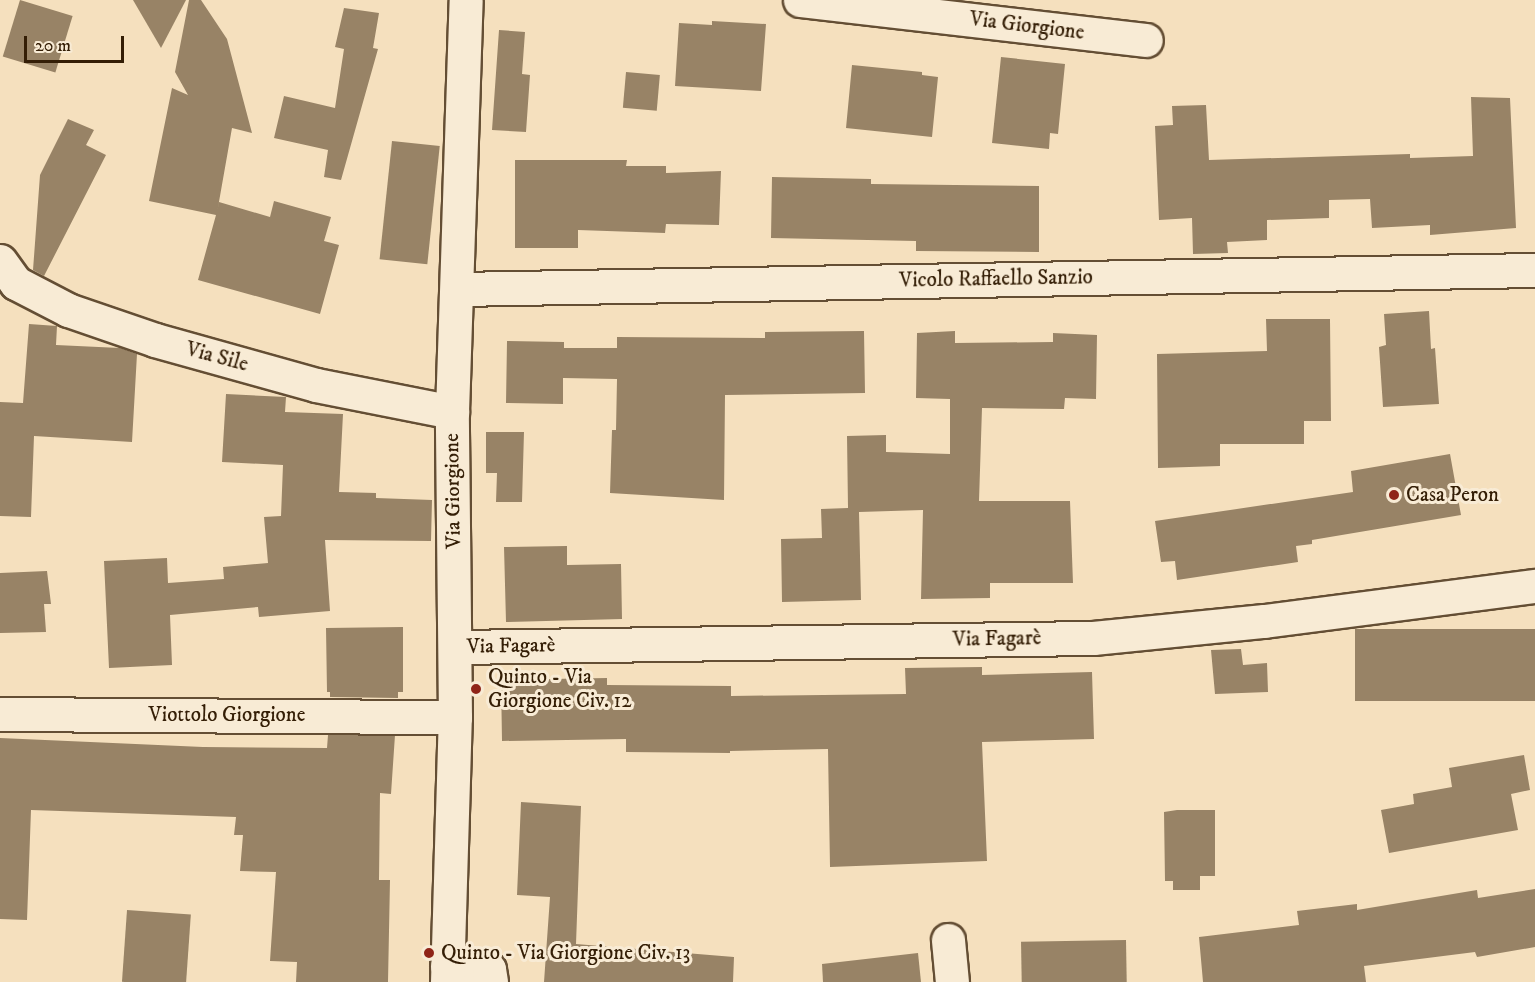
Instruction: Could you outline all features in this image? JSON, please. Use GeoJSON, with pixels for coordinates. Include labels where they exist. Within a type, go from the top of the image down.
{"type":"FeatureCollection","features":[{"type":"Feature","properties":{"kind":"street","name":"Via Giorgione"},"geometry":{"type":"LineString","coordinates":[[447,974],[455,717],[452,412],[466,0]]}},
{"type":"Feature","properties":{"kind":"street","name":"Via Giorgione"},"geometry":{"type":"LineString","coordinates":[[800,0],[1146,40]]}},
{"type":"Feature","properties":{"kind":"street","name":"Via Sile"},"geometry":{"type":"LineString","coordinates":[[0,261],[16,284],[68,310],[154,340],[316,385],[452,412]]}},
{"type":"Feature","properties":{"kind":"street","name":"Vicolo Raffaello Sanzio"},"geometry":{"type":"LineString","coordinates":[[457,289],[1535,270]]}},
{"type":"Feature","properties":{"kind":"street","name":"Via Fagarè"},"geometry":{"type":"LineString","coordinates":[[455,647],[1094,638],[1264,621],[1535,586]]}},
{"type":"Feature","properties":{"kind":"street","name":"Viottolo Giorgione"},"geometry":{"type":"LineString","coordinates":[[0,714],[455,717]]}},
{"type":"Feature","properties":{"kind":"street"},"geometry":{"type":"LineString","coordinates":[[948,940],[952,982]]}},
{"type":"Feature","properties":{"kind":"street"},"geometry":{"type":"LineString","coordinates":[[447,974],[485,966],[489,969],[491,982]]}},
{"type":"Feature","properties":{"kind":"building"},"geometry":{"type":"Polygon","coordinates":[[[20,0],[73,16],[55,73],[3,56],[20,0]]]}},
{"type":"Feature","properties":{"kind":"building"},"geometry":{"type":"Polygon","coordinates":[[[133,0],[186,0],[161,48],[133,0]]]}},
{"type":"Feature","properties":{"kind":"building"},"geometry":{"type":"Polygon","coordinates":[[[189,0],[201,0],[227,39],[252,133],[232,128],[217,213],[219,202],[270,217],[274,201],[331,217],[324,241],[339,245],[320,314],[198,280],[216,215],[149,201],[172,88],[188,95],[175,72],[189,0]]]}},
{"type":"Feature","properties":{"kind":"building"},"geometry":{"type":"Polygon","coordinates":[[[344,8],[379,13],[373,48],[378,49],[341,180],[324,177],[328,150],[274,138],[284,96],[335,108],[344,49],[335,47],[344,8]]]}},
{"type":"Feature","properties":{"kind":"building"},"geometry":{"type":"Polygon","coordinates":[[[712,21],[766,24],[761,91],[675,86],[679,23],[712,25],[712,21]]]}},
{"type":"Feature","properties":{"kind":"building"},"geometry":{"type":"Polygon","coordinates":[[[499,30],[525,32],[522,74],[530,75],[526,132],[492,130],[499,30]]]}},
{"type":"Feature","properties":{"kind":"building"},"geometry":{"type":"Polygon","coordinates":[[[1001,57],[1065,64],[1058,134],[1050,133],[1049,149],[992,143],[1001,57]]]}},
{"type":"Feature","properties":{"kind":"building"},"geometry":{"type":"Polygon","coordinates":[[[852,65],[922,72],[922,75],[938,77],[932,137],[846,128],[852,65]]]}},
{"type":"Feature","properties":{"kind":"building"},"geometry":{"type":"Polygon","coordinates":[[[626,72],[660,75],[657,111],[623,108],[626,72]]]}},
{"type":"Feature","properties":{"kind":"building"},"geometry":{"type":"Polygon","coordinates":[[[1471,97],[1510,98],[1516,228],[1430,235],[1430,225],[1372,228],[1370,199],[1329,200],[1329,218],[1267,220],[1267,240],[1227,242],[1228,253],[1193,254],[1192,218],[1159,220],[1155,126],[1173,125],[1172,106],[1206,105],[1209,160],[1410,154],[1410,158],[1473,156],[1471,97]]]}},
{"type":"Feature","properties":{"kind":"building"},"geometry":{"type":"Polygon","coordinates":[[[68,119],[94,130],[86,145],[106,155],[44,276],[33,270],[40,175],[68,119]]]}},
{"type":"Feature","properties":{"kind":"building"},"geometry":{"type":"Polygon","coordinates":[[[392,141],[440,146],[427,264],[380,259],[392,141]]]}},
{"type":"Feature","properties":{"kind":"building"},"geometry":{"type":"Polygon","coordinates":[[[515,160],[627,160],[626,166],[666,166],[666,173],[721,171],[719,225],[666,224],[665,233],[578,230],[578,248],[515,248],[515,160]]]}},
{"type":"Feature","properties":{"kind":"building"},"geometry":{"type":"Polygon","coordinates":[[[772,177],[871,179],[871,184],[1039,186],[1039,252],[916,251],[916,241],[771,238],[772,177]]]}},
{"type":"Feature","properties":{"kind":"building"},"geometry":{"type":"Polygon","coordinates":[[[1429,311],[1431,349],[1435,348],[1439,404],[1383,407],[1379,347],[1386,345],[1384,314],[1429,311]]]}},
{"type":"Feature","properties":{"kind":"building"},"geometry":{"type":"Polygon","coordinates":[[[1266,319],[1330,319],[1331,421],[1304,421],[1304,444],[1220,444],[1220,466],[1158,468],[1157,354],[1267,351],[1266,319]]]}},
{"type":"Feature","properties":{"kind":"building"},"geometry":{"type":"Polygon","coordinates":[[[29,324],[57,326],[56,345],[120,348],[137,354],[132,442],[34,436],[31,517],[0,516],[0,402],[23,403],[29,324]]]}},
{"type":"Feature","properties":{"kind":"building"},"geometry":{"type":"Polygon","coordinates":[[[864,331],[865,393],[725,395],[724,500],[610,493],[612,430],[616,430],[617,379],[563,378],[563,404],[506,403],[507,341],[564,342],[564,348],[617,348],[617,337],[765,338],[765,332],[864,331]]]}},
{"type":"Feature","properties":{"kind":"building"},"geometry":{"type":"Polygon","coordinates":[[[955,331],[955,343],[1053,342],[1053,333],[1097,335],[1096,399],[1065,398],[1064,409],[982,408],[979,501],[1070,501],[1073,583],[990,583],[990,598],[921,599],[923,510],[859,512],[861,600],[782,602],[781,539],[822,538],[821,509],[848,508],[847,436],[886,435],[886,452],[950,454],[950,399],[916,398],[917,333],[955,331]]]}},
{"type":"Feature","properties":{"kind":"building"},"geometry":{"type":"Polygon","coordinates":[[[226,394],[286,397],[285,412],[343,414],[339,492],[376,493],[376,498],[432,500],[431,541],[325,540],[330,611],[259,617],[258,607],[170,615],[172,665],[109,668],[104,561],[167,558],[168,583],[224,579],[223,567],[268,563],[264,517],[281,516],[283,465],[222,462],[226,394]]]}},
{"type":"Feature","properties":{"kind":"building"},"geometry":{"type":"Polygon","coordinates":[[[486,432],[524,432],[522,502],[496,502],[497,473],[486,473],[486,432]]]}},
{"type":"Feature","properties":{"kind":"building"},"geometry":{"type":"Polygon","coordinates":[[[1450,454],[1461,515],[1312,540],[1312,544],[1296,546],[1298,562],[1177,580],[1175,561],[1161,562],[1155,521],[1353,492],[1351,471],[1450,454]]]}},
{"type":"Feature","properties":{"kind":"building"},"geometry":{"type":"Polygon","coordinates":[[[567,546],[567,565],[621,564],[622,619],[506,622],[504,547],[567,546]]]}},
{"type":"Feature","properties":{"kind":"building"},"geometry":{"type":"Polygon","coordinates":[[[47,571],[51,604],[44,604],[46,632],[0,633],[0,573],[47,571]]]}},
{"type":"Feature","properties":{"kind":"building"},"geometry":{"type":"Polygon","coordinates":[[[403,627],[403,692],[398,692],[398,698],[330,697],[330,692],[327,692],[326,628],[403,627]]]}},
{"type":"Feature","properties":{"kind":"building"},"geometry":{"type":"Polygon","coordinates":[[[1355,629],[1535,629],[1535,701],[1355,701],[1355,629]]]}},
{"type":"Feature","properties":{"kind":"building"},"geometry":{"type":"Polygon","coordinates":[[[1241,649],[1243,665],[1267,663],[1268,692],[1215,694],[1211,650],[1241,649]]]}},
{"type":"Feature","properties":{"kind":"building"},"geometry":{"type":"Polygon","coordinates":[[[982,667],[982,675],[1092,672],[1094,739],[982,742],[987,861],[830,867],[828,749],[730,751],[730,753],[626,752],[626,739],[502,741],[501,680],[607,678],[607,685],[731,686],[731,696],[906,694],[905,668],[982,667]]]}},
{"type":"Feature","properties":{"kind":"building"},"geometry":{"type":"Polygon","coordinates":[[[328,735],[395,735],[391,794],[380,793],[379,880],[390,880],[388,982],[296,982],[297,962],[270,961],[276,872],[240,871],[243,835],[234,835],[236,817],[31,810],[27,920],[0,919],[0,738],[203,747],[327,748],[328,735]]]}},
{"type":"Feature","properties":{"kind":"building"},"geometry":{"type":"Polygon","coordinates":[[[1524,755],[1530,790],[1511,794],[1518,830],[1389,853],[1381,810],[1414,804],[1413,794],[1452,787],[1449,768],[1524,755]]]}},
{"type":"Feature","properties":{"kind":"building"},"geometry":{"type":"Polygon","coordinates":[[[521,802],[581,806],[576,944],[734,957],[733,982],[544,982],[550,897],[517,895],[521,802]]]}},
{"type":"Feature","properties":{"kind":"building"},"geometry":{"type":"Polygon","coordinates":[[[1215,810],[1215,876],[1200,876],[1200,890],[1173,890],[1173,881],[1165,881],[1164,812],[1215,810]]]}},
{"type":"Feature","properties":{"kind":"building"},"geometry":{"type":"Polygon","coordinates":[[[1535,889],[1535,947],[1477,957],[1475,952],[1364,966],[1366,982],[1203,982],[1199,937],[1299,925],[1297,911],[1357,904],[1357,910],[1477,890],[1478,898],[1535,889]]]}},
{"type":"Feature","properties":{"kind":"building"},"geometry":{"type":"Polygon","coordinates":[[[127,910],[191,914],[186,982],[122,982],[127,910]]]}},
{"type":"Feature","properties":{"kind":"building"},"geometry":{"type":"Polygon","coordinates":[[[1126,940],[1127,982],[1022,982],[1021,942],[1126,940]]]}},
{"type":"Feature","properties":{"kind":"building"},"geometry":{"type":"Polygon","coordinates":[[[918,953],[921,982],[823,982],[822,964],[918,953]]]}},
{"type":"Feature","properties":{"kind":"place","name":"Casa Peron"},"geometry":{"type":"Point","coordinates":[1394,495]}},
{"type":"Feature","properties":{"kind":"place","name":"Quinto - Via Giorgione Civ. 12"},"geometry":{"type":"Point","coordinates":[476,689]}},
{"type":"Feature","properties":{"kind":"place","name":"Quinto - Via Giorgione Civ. 13"},"geometry":{"type":"Point","coordinates":[429,953]}}]}
